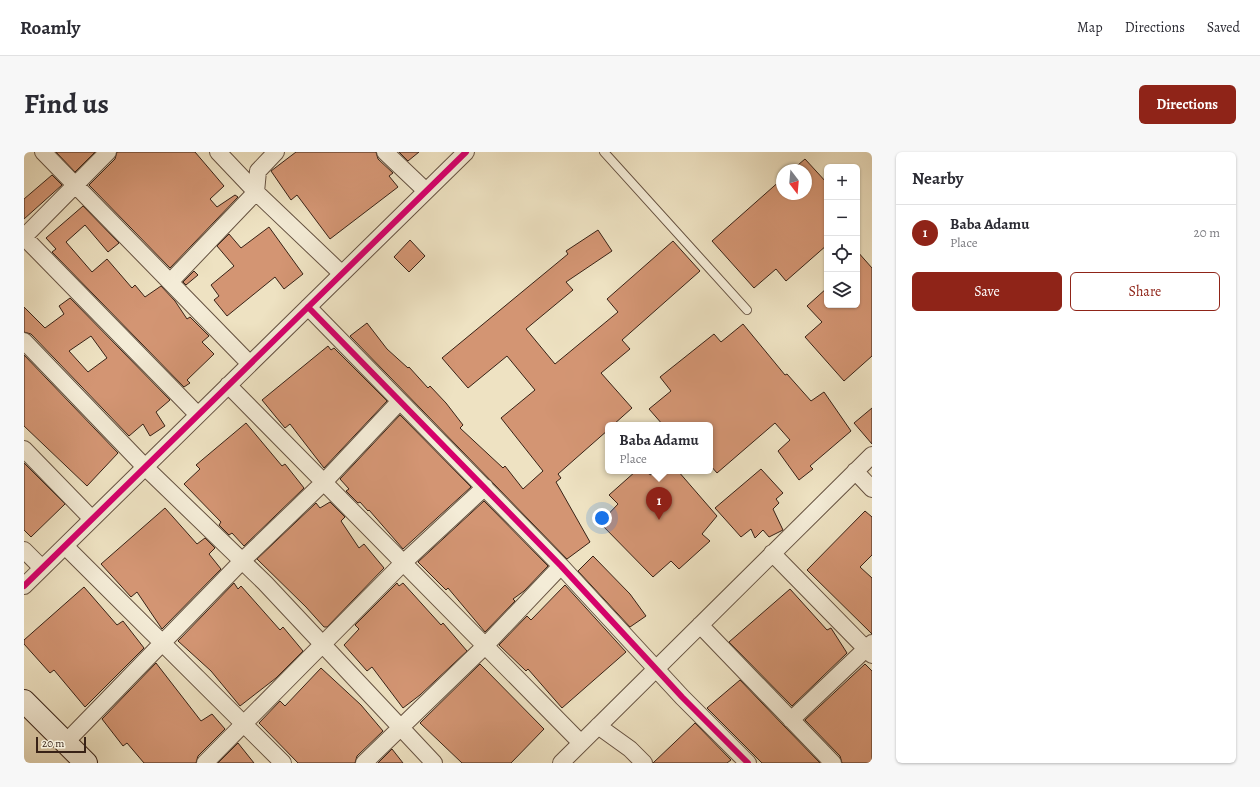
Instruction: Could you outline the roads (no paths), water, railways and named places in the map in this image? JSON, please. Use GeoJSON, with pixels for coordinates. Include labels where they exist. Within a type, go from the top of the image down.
{"type":"FeatureCollection","features":[{"type":"Feature","properties":{"kind":"street"},"geometry":{"type":"LineString","coordinates":[[43,152],[250,364]]}},
{"type":"Feature","properties":{"kind":"street"},"geometry":{"type":"LineString","coordinates":[[108,152],[24,237],[198,415]]}},
{"type":"Feature","properties":{"kind":"street"},"geometry":{"type":"LineString","coordinates":[[218,152],[256,192],[342,274]]}},
{"type":"Feature","properties":{"kind":"street"},"geometry":{"type":"LineString","coordinates":[[170,282],[256,192],[258,171],[276,152]]}},
{"type":"Feature","properties":{"kind":"street"},"geometry":{"type":"LineString","coordinates":[[386,152],[426,191]]}},
{"type":"Feature","properties":{"kind":"street"},"geometry":{"type":"LineString","coordinates":[[24,586],[466,152]]}},
{"type":"Feature","properties":{"kind":"street"},"geometry":{"type":"LineString","coordinates":[[308,307],[485,487],[561,566],[682,697],[748,763]]}},
{"type":"Feature","properties":{"kind":"street"},"geometry":{"type":"LineString","coordinates":[[24,341],[145,467],[242,561],[434,763]]}},
{"type":"Feature","properties":{"kind":"street"},"geometry":{"type":"LineString","coordinates":[[228,386],[581,743]]}},
{"type":"Feature","properties":{"kind":"street"},"geometry":{"type":"LineString","coordinates":[[65,743],[242,561],[324,482],[400,401]]}},
{"type":"Feature","properties":{"kind":"street"},"geometry":{"type":"LineString","coordinates":[[24,449],[92,519]]}},
{"type":"Feature","properties":{"kind":"street"},"geometry":{"type":"LineString","coordinates":[[561,763],[872,455]]}},
{"type":"Feature","properties":{"kind":"street"},"geometry":{"type":"LineString","coordinates":[[855,471],[872,488]]}},
{"type":"Feature","properties":{"kind":"street"},"geometry":{"type":"LineString","coordinates":[[205,763],[403,563],[485,487]]}},
{"type":"Feature","properties":{"kind":"street"},"geometry":{"type":"LineString","coordinates":[[65,546],[283,763]]}},
{"type":"Feature","properties":{"kind":"street"},"geometry":{"type":"LineString","coordinates":[[24,550],[42,568]]}},
{"type":"Feature","properties":{"kind":"street"},"geometry":{"type":"LineString","coordinates":[[772,553],[870,649],[791,720]]}},
{"type":"Feature","properties":{"kind":"street"},"geometry":{"type":"LineString","coordinates":[[364,763],[485,646],[561,566]]}},
{"type":"Feature","properties":{"kind":"street"},"geometry":{"type":"LineString","coordinates":[[700,625],[833,763]]}},
{"type":"Feature","properties":{"kind":"street"},"geometry":{"type":"LineString","coordinates":[[24,701],[86,763]]}},
{"type":"Feature","properties":{"kind":"street"},"geometry":{"type":"LineString","coordinates":[[598,726],[630,749],[644,763]]}},
{"type":"Feature","properties":{"kind":"lane"},"geometry":{"type":"LineString","coordinates":[[604,152],[747,310]]}},
{"type":"Feature","properties":{"kind":"place","name":"Baba Adamu"},"geometry":{"type":"Point","coordinates":[659,520]}}]}
